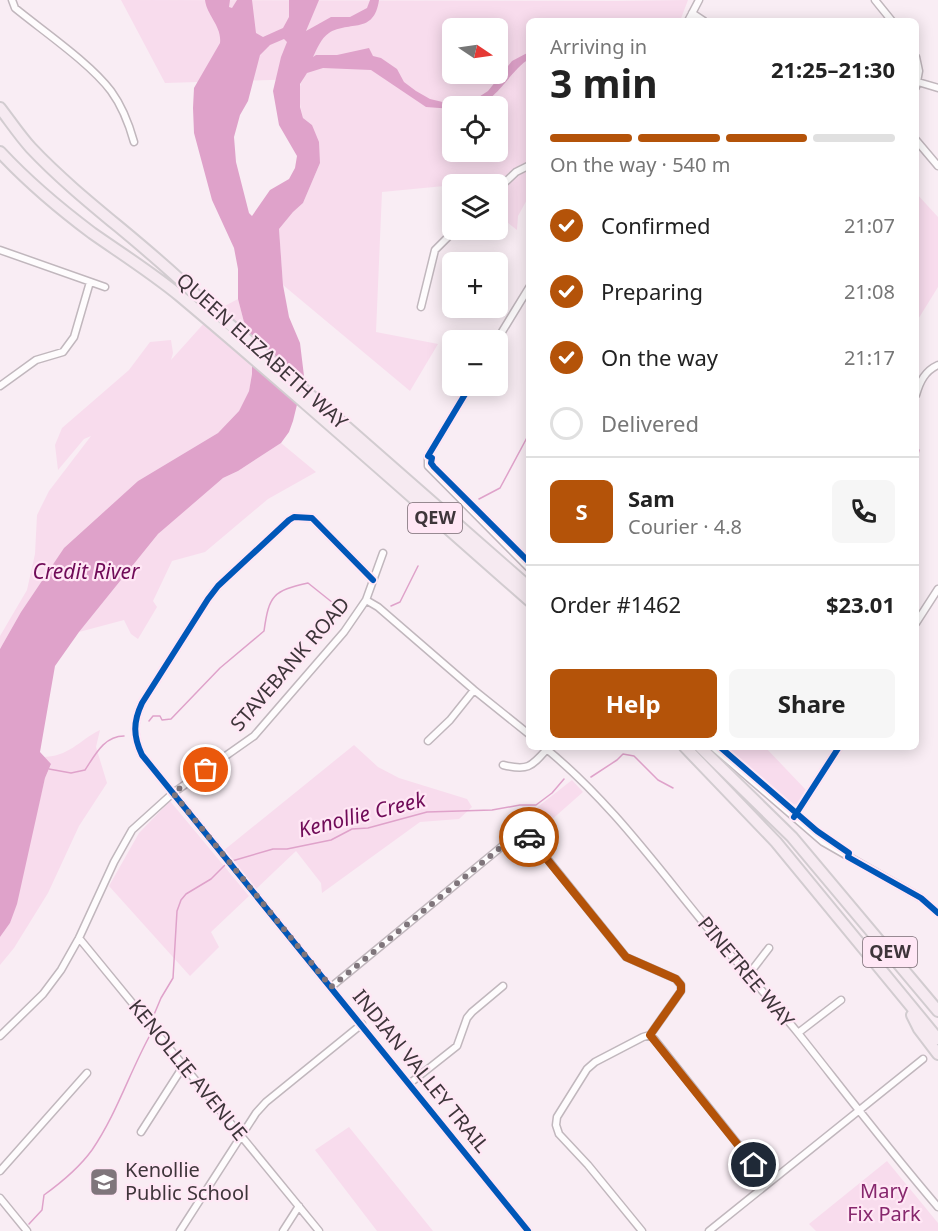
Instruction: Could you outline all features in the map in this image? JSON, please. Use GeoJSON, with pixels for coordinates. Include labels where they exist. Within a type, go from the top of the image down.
{"type":"FeatureCollection","features":[{"type":"Feature","properties":{"kind":"highway","name":"QUEEN ELIZABETH WAY"},"geometry":{"type":"LineString","coordinates":[[0,108],[30,147],[102,213],[174,273],[193,299]]}},
{"type":"Feature","properties":{"kind":"highway","name":"QUEEN ELIZABETH WAY"},"geometry":{"type":"LineString","coordinates":[[0,152],[22,174],[90,231],[193,299],[526,585]]}},
{"type":"Feature","properties":{"kind":"highway","name":"QUEEN ELIZABETH WAY"},"geometry":{"type":"LineString","coordinates":[[345,431],[526,597]]}},
{"type":"Feature","properties":{"kind":"highway","name":"QEW"},"geometry":{"type":"LineString","coordinates":[[687,750],[776,842],[938,1039]]}},
{"type":"Feature","properties":{"kind":"highway","name":"QEW"},"geometry":{"type":"LineString","coordinates":[[703,750],[792,837],[938,1011]]}},
{"type":"Feature","properties":{"kind":"highway"},"geometry":{"type":"LineString","coordinates":[[902,996],[919,1029],[938,1054]]}},
{"type":"Feature","properties":{"kind":"street"},"geometry":{"type":"LineString","coordinates":[[12,0],[15,8],[75,56],[110,89],[120,105],[134,142]]}},
{"type":"Feature","properties":{"kind":"street"},"geometry":{"type":"LineString","coordinates":[[690,18],[699,0]]}},
{"type":"Feature","properties":{"kind":"street"},"geometry":{"type":"LineString","coordinates":[[875,0],[890,18]]}},
{"type":"Feature","properties":{"kind":"street"},"geometry":{"type":"LineString","coordinates":[[692,13],[700,18]]}},
{"type":"Feature","properties":{"kind":"street"},"geometry":{"type":"LineString","coordinates":[[919,84],[938,88]]}},
{"type":"Feature","properties":{"kind":"street"},"geometry":{"type":"LineString","coordinates":[[919,144],[938,166]]}},
{"type":"Feature","properties":{"kind":"street"},"geometry":{"type":"LineString","coordinates":[[508,180],[526,167]]}},
{"type":"Feature","properties":{"kind":"street"},"geometry":{"type":"LineString","coordinates":[[421,307],[435,250],[445,240]]}},
{"type":"Feature","properties":{"kind":"street"},"geometry":{"type":"LineString","coordinates":[[0,250],[105,287]]}},
{"type":"Feature","properties":{"kind":"street"},"geometry":{"type":"LineString","coordinates":[[0,386],[36,360],[63,352],[74,338],[90,282]]}},
{"type":"Feature","properties":{"kind":"street"},"geometry":{"type":"LineString","coordinates":[[503,330],[526,293]]}},
{"type":"Feature","properties":{"kind":"street"},"geometry":{"type":"LineString","coordinates":[[919,383],[927,371],[938,365]]}},
{"type":"Feature","properties":{"kind":"street"},"geometry":{"type":"LineString","coordinates":[[464,396],[428,456],[427,463],[430,470],[526,565]]}},
{"type":"Feature","properties":{"kind":"street","name":"INDIAN VALLEY TRAIL"},"geometry":{"type":"LineString","coordinates":[[373,580],[312,518],[300,516],[289,519],[218,586],[200,610],[142,704],[135,725],[135,735],[142,755],[528,1231]]}},
{"type":"Feature","properties":{"kind":"street","name":"STAVEBANK ROAD"},"geometry":{"type":"LineString","coordinates":[[0,1036],[43,994],[61,970],[79,938],[123,843],[132,830],[173,793],[254,736],[344,632],[366,600],[383,553]]}},
{"type":"Feature","properties":{"kind":"street"},"geometry":{"type":"LineString","coordinates":[[919,618],[938,589]]}},
{"type":"Feature","properties":{"kind":"street"},"geometry":{"type":"LineString","coordinates":[[366,600],[378,607],[526,732]]}},
{"type":"Feature","properties":{"kind":"street"},"geometry":{"type":"LineString","coordinates":[[428,741],[450,720],[474,690]]}},
{"type":"Feature","properties":{"kind":"street"},"geometry":{"type":"LineString","coordinates":[[503,765],[517,769],[530,767],[544,750]]}},
{"type":"Feature","properties":{"kind":"street","name":"PINETREE WAY"},"geometry":{"type":"LineString","coordinates":[[548,750],[610,811],[749,974],[938,1207]]}},
{"type":"Feature","properties":{"kind":"street"},"geometry":{"type":"LineString","coordinates":[[716,750],[836,851],[912,893],[938,913]]}},
{"type":"Feature","properties":{"kind":"street"},"geometry":{"type":"LineString","coordinates":[[794,817],[837,750]]}},
{"type":"Feature","properties":{"kind":"street"},"geometry":{"type":"LineString","coordinates":[[331,987],[517,834],[522,833],[533,841],[626,957],[676,979],[681,985],[681,991],[650,1035],[595,1062],[587,1069],[557,1117],[555,1125],[559,1134],[642,1231]]}},
{"type":"Feature","properties":{"kind":"street","name":"KENOLLIE AVENUE"},"geometry":{"type":"LineString","coordinates":[[79,938],[319,1231]]}},
{"type":"Feature","properties":{"kind":"street"},"geometry":{"type":"LineString","coordinates":[[749,974],[769,948]]}},
{"type":"Feature","properties":{"kind":"street"},"geometry":{"type":"LineString","coordinates":[[409,1084],[458,1046],[467,1018],[503,986]]}},
{"type":"Feature","properties":{"kind":"street"},"geometry":{"type":"LineString","coordinates":[[798,1033],[842,1000]]}},
{"type":"Feature","properties":{"kind":"street"},"geometry":{"type":"LineString","coordinates":[[180,1231],[266,1102],[362,1024]]}},
{"type":"Feature","properties":{"kind":"street"},"geometry":{"type":"LineString","coordinates":[[650,1035],[768,1182]]}},
{"type":"Feature","properties":{"kind":"street"},"geometry":{"type":"LineString","coordinates":[[709,1231],[923,1059]]}},
{"type":"Feature","properties":{"kind":"street"},"geometry":{"type":"LineString","coordinates":[[141,1132],[184,1065]]}},
{"type":"Feature","properties":{"kind":"street"},"geometry":{"type":"LineString","coordinates":[[0,1171],[87,1073]]}},
{"type":"Feature","properties":{"kind":"street"},"geometry":{"type":"LineString","coordinates":[[0,1198],[27,1231]]}},
{"type":"Feature","properties":{"kind":"street"},"geometry":{"type":"LineString","coordinates":[[283,1231],[299,1206]]}},
{"type":"Feature","properties":{"kind":"green space"},"geometry":{"type":"Polygon","coordinates":[[[121,0],[688,0],[681,18],[526,18],[526,201],[518,216],[517,230],[508,223],[508,174],[442,174],[442,186],[382,192],[376,332],[438,344],[410,391],[283,285],[279,229],[303,203],[320,163],[312,125],[303,118],[299,93],[303,79],[165,83],[121,0]]]}},
{"type":"Feature","properties":{"kind":"green space"},"geometry":{"type":"Polygon","coordinates":[[[919,196],[938,217],[938,287],[919,318],[919,196]]]}},
{"type":"Feature","properties":{"kind":"green space"},"geometry":{"type":"Polygon","coordinates":[[[238,299],[252,353],[249,391],[239,411],[218,433],[138,481],[64,548],[21,612],[0,649],[0,636],[27,590],[35,554],[37,515],[49,491],[91,436],[84,439],[58,470],[55,445],[62,428],[129,370],[150,342],[171,340],[173,353],[171,360],[215,311],[238,299]]]}},
{"type":"Feature","properties":{"kind":"green space"},"geometry":{"type":"Polygon","coordinates":[[[281,443],[316,472],[268,499],[205,552],[172,561],[153,601],[157,607],[138,639],[131,634],[124,620],[79,632],[158,534],[173,519],[223,478],[281,443]]]}},
{"type":"Feature","properties":{"kind":"green space"},"geometry":{"type":"Polygon","coordinates":[[[100,730],[96,747],[107,783],[79,826],[48,893],[14,948],[0,965],[0,937],[10,923],[45,778],[51,765],[42,757],[66,751],[100,730]]]}},
{"type":"Feature","properties":{"kind":"green space"},"geometry":{"type":"Polygon","coordinates":[[[354,745],[378,767],[399,778],[467,799],[472,807],[459,819],[420,822],[322,893],[321,883],[296,851],[255,890],[223,851],[354,745]]]}},
{"type":"Feature","properties":{"kind":"green space"},"geometry":{"type":"Polygon","coordinates":[[[729,750],[768,750],[806,790],[797,804],[792,805],[729,750]]]}},
{"type":"Feature","properties":{"kind":"green space"},"geometry":{"type":"Polygon","coordinates":[[[572,780],[583,792],[531,838],[516,824],[572,780]]]}},
{"type":"Feature","properties":{"kind":"green space"},"geometry":{"type":"Polygon","coordinates":[[[170,801],[249,896],[211,932],[219,947],[190,976],[109,886],[139,833],[170,801]]]}},
{"type":"Feature","properties":{"kind":"green space"},"geometry":{"type":"Polygon","coordinates":[[[349,1127],[433,1231],[377,1231],[315,1150],[349,1127]]]}},
{"type":"Feature","properties":{"kind":"green space","name":"Mary Fix Park"},"geometry":{"type":"Polygon","coordinates":[[[887,1161],[938,1223],[938,1231],[816,1231],[809,1224],[887,1161]]]}},
{"type":"Feature","properties":{"kind":"water","name":"Credit River"},"geometry":{"type":"Polygon","coordinates":[[[205,0],[230,0],[229,7],[232,8],[237,0],[252,0],[256,33],[263,37],[283,28],[289,17],[289,0],[319,0],[306,31],[331,17],[350,17],[367,8],[370,0],[379,0],[372,18],[360,25],[337,29],[329,33],[321,41],[313,57],[337,55],[369,48],[373,56],[381,58],[397,69],[404,82],[416,91],[430,99],[442,102],[442,108],[426,107],[371,70],[323,68],[307,73],[300,84],[300,107],[303,118],[312,125],[319,142],[320,163],[303,203],[279,229],[283,285],[289,317],[300,343],[304,376],[293,421],[281,443],[223,478],[158,534],[79,632],[55,666],[40,752],[51,764],[45,778],[17,904],[10,923],[0,937],[0,649],[21,612],[64,548],[138,481],[218,433],[239,411],[249,391],[252,353],[238,299],[238,269],[234,248],[212,200],[194,133],[194,88],[220,43],[220,37],[205,0]],[[284,39],[270,45],[260,55],[248,101],[240,115],[234,137],[236,162],[249,213],[252,216],[270,190],[289,179],[295,168],[297,156],[279,125],[273,91],[287,42],[284,39]]]}},
{"type":"Feature","properties":{"kind":"water","name":"Credit River"},"geometry":{"type":"Polygon","coordinates":[[[526,54],[526,61],[508,79],[508,66],[512,61],[526,54]]]}},
{"type":"Feature","properties":{"kind":"water","name":"Credit River"},"geometry":{"type":"Polygon","coordinates":[[[494,84],[504,84],[492,96],[480,96],[494,84]]]}},
{"type":"Feature","properties":{"kind":"waterway"},"geometry":{"type":"LineString","coordinates":[[479,499],[500,488],[526,439]]}},
{"type":"Feature","properties":{"kind":"waterway"},"geometry":{"type":"LineString","coordinates":[[391,606],[400,602],[418,566]]}},
{"type":"Feature","properties":{"kind":"waterway"},"geometry":{"type":"LineString","coordinates":[[149,721],[153,716],[160,716],[162,720],[171,719],[220,668],[264,631],[268,609],[280,592],[308,583],[333,603],[338,603]]}},
{"type":"Feature","properties":{"kind":"waterway"},"geometry":{"type":"LineString","coordinates":[[49,769],[71,773],[85,770],[106,743],[111,739],[124,736]]}},
{"type":"Feature","properties":{"kind":"waterway","name":"Kenollie Creek"},"geometry":{"type":"LineString","coordinates":[[591,777],[623,754],[634,756],[658,780],[673,788]]}},
{"type":"Feature","properties":{"kind":"waterway","name":"Kenollie Creek"},"geometry":{"type":"LineString","coordinates":[[232,861],[273,849],[287,849],[331,840],[352,829],[368,828],[427,812],[492,810],[520,805],[536,805],[552,793],[564,779]]}},
{"type":"Feature","properties":{"kind":"waterway","name":"Kenollie Creek"},"geometry":{"type":"LineString","coordinates":[[153,1017],[173,978],[177,911],[181,900],[186,894],[211,879],[225,865]]}},
{"type":"Feature","properties":{"kind":"waterway","name":"Kenollie Creek"},"geometry":{"type":"LineString","coordinates":[[29,1224],[42,1210],[44,1195],[82,1163],[101,1137],[149,1037]]}},
{"type":"Feature","properties":{"kind":"cycle path"},"geometry":{"type":"LineString","coordinates":[[464,396],[428,456],[432,458],[431,463],[434,467],[526,559]]}},
{"type":"Feature","properties":{"kind":"cycle path"},"geometry":{"type":"LineString","coordinates":[[373,580],[312,518],[294,517],[289,520],[218,586],[208,599],[142,703],[135,729],[137,742],[142,755],[528,1231]]}},
{"type":"Feature","properties":{"kind":"cycle path"},"geometry":{"type":"LineString","coordinates":[[723,750],[817,831],[849,853],[848,857],[921,898],[938,913]]}},
{"type":"Feature","properties":{"kind":"cycle path"},"geometry":{"type":"LineString","coordinates":[[794,817],[837,750]]}},
{"type":"Feature","properties":{"kind":"way so far"},"geometry":{"type":"LineString","coordinates":[[206,770],[173,793],[331,987],[517,834],[522,833],[529,837]]}},
{"type":"Feature","properties":{"kind":"place","name":"Kenollie Public School"},"geometry":{"type":"Point","coordinates":[104,1182]}},
{"type":"Feature","properties":{"kind":"route"},"geometry":{"type":"LineString","coordinates":[[529,837],[626,957],[676,979],[681,985],[681,991],[650,1035],[754,1165]]}}]}
